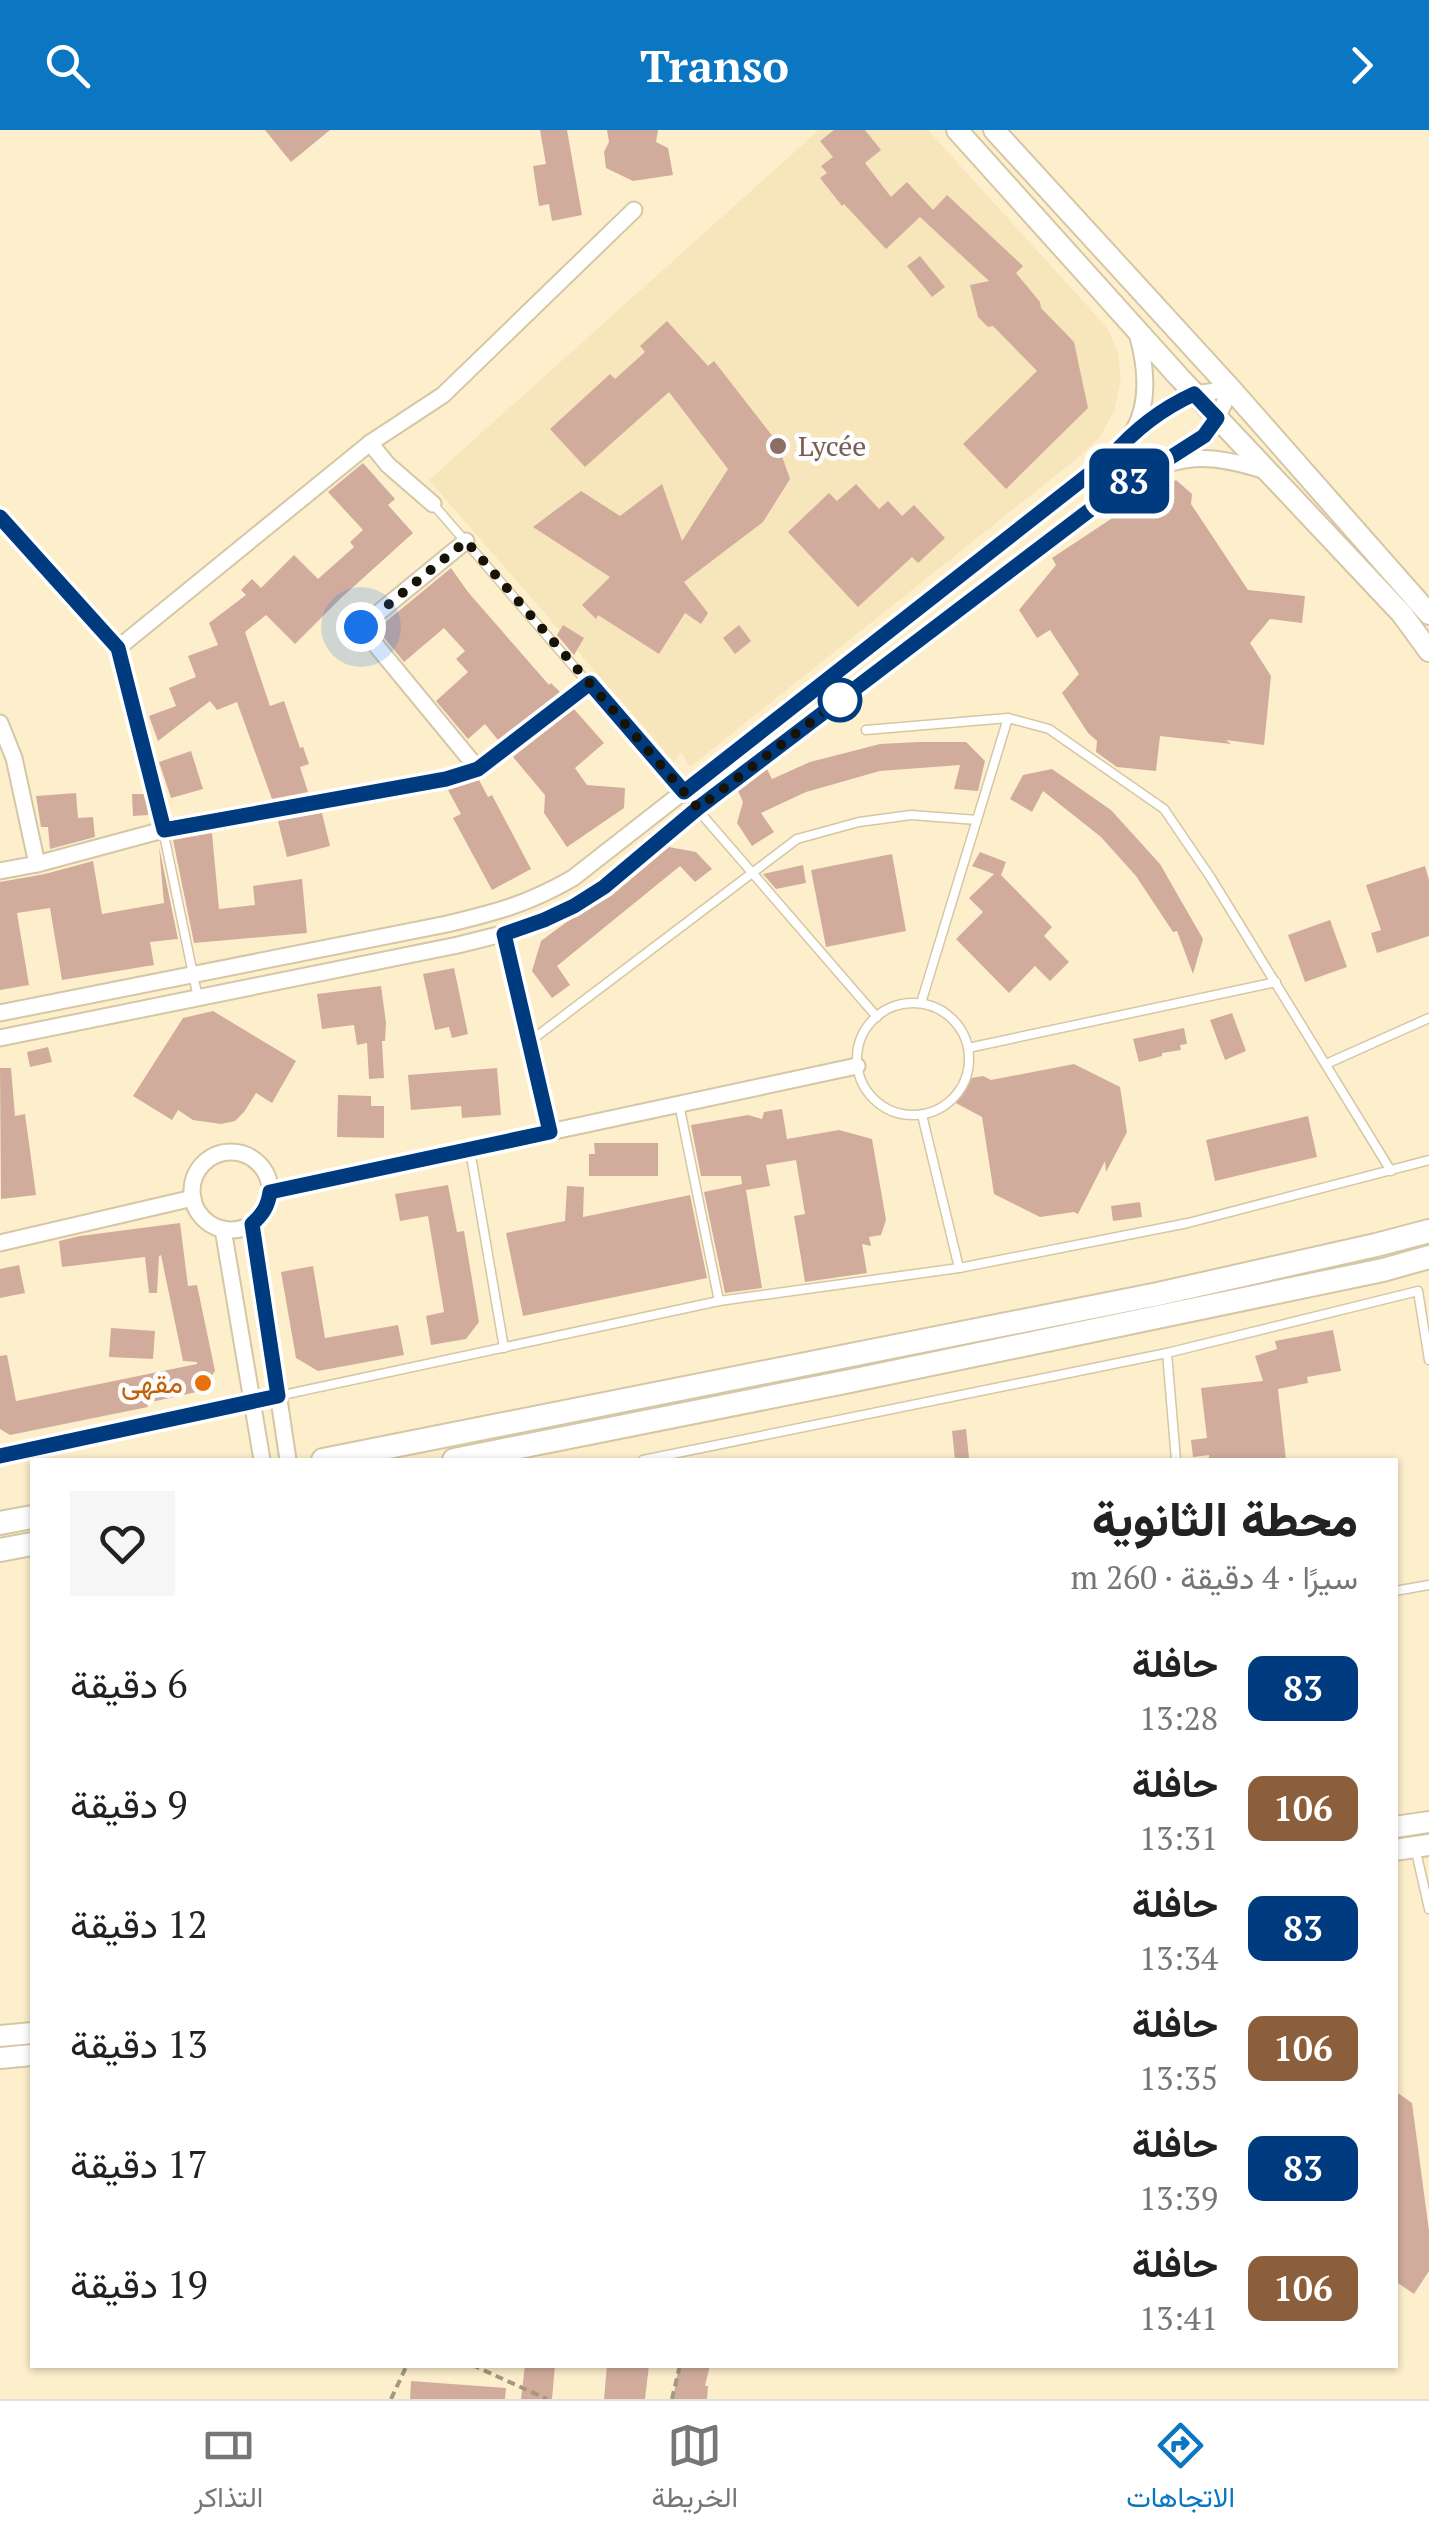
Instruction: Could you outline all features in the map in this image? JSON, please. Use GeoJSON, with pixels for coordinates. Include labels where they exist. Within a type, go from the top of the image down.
{"type":"FeatureCollection","features":[{"type":"Feature","properties":{"kind":"main road"},"geometry":{"type":"LineString","coordinates":[[333,1458],[1158,1294],[1429,1231]]}},
{"type":"Feature","properties":{"kind":"main road"},"geometry":{"type":"LineString","coordinates":[[464,1458],[908,1370],[1429,1257]]}},
{"type":"Feature","properties":{"kind":"main road"},"geometry":{"type":"LineString","coordinates":[[0,1523],[30,1516]]}},
{"type":"Feature","properties":{"kind":"main road"},"geometry":{"type":"LineString","coordinates":[[0,1550],[30,1544]]}},
{"type":"Feature","properties":{"kind":"street"},"geometry":{"type":"LineString","coordinates":[[957,130],[1194,394],[1402,614],[1429,651]]}},
{"type":"Feature","properties":{"kind":"street"},"geometry":{"type":"LineString","coordinates":[[994,130],[1231,389],[1429,614]]}},
{"type":"Feature","properties":{"kind":"street"},"geometry":{"type":"LineString","coordinates":[[0,517],[118,648],[370,443],[444,395],[634,210]]}},
{"type":"Feature","properties":{"kind":"street"},"geometry":{"type":"LineString","coordinates":[[1133,432],[1146,379],[1136,329]]}},
{"type":"Feature","properties":{"kind":"street"},"geometry":{"type":"LineString","coordinates":[[0,1013],[447,924],[509,909],[542,896],[574,878],[1111,457],[1133,432],[1172,404],[1194,394],[1231,389]]}},
{"type":"Feature","properties":{"kind":"street"},"geometry":{"type":"LineString","coordinates":[[0,1038],[458,945],[504,934],[574,906],[604,887],[698,808],[1132,478],[1204,436],[1231,389]]}},
{"type":"Feature","properties":{"kind":"street"},"geometry":{"type":"LineString","coordinates":[[370,443],[388,465],[433,504]]}},
{"type":"Feature","properties":{"kind":"street"},"geometry":{"type":"LineString","coordinates":[[1157,466],[1210,457],[1268,472]]}},
{"type":"Feature","properties":{"kind":"street"},"geometry":{"type":"LineString","coordinates":[[466,541],[361,627],[478,769]]}},
{"type":"Feature","properties":{"kind":"street"},"geometry":{"type":"LineString","coordinates":[[0,871],[164,830],[446,779],[478,769],[590,683]]}},
{"type":"Feature","properties":{"kind":"street"},"geometry":{"type":"LineString","coordinates":[[0,723],[14,758],[37,864]]}},
{"type":"Feature","properties":{"kind":"street"},"geometry":{"type":"LineString","coordinates":[[270,1192],[857,1066]]}},
{"type":"Feature","properties":{"kind":"street"},"geometry":{"type":"LineString","coordinates":[[228,1152],[241,1153],[253,1158],[268,1179],[270,1192],[262,1215],[252,1224],[223,1229],[203,1218],[193,1198],[193,1185],[205,1162],[228,1152]]}},
{"type":"Feature","properties":{"kind":"street"},"geometry":{"type":"LineString","coordinates":[[0,1243],[193,1198]]}},
{"type":"Feature","properties":{"kind":"street"},"geometry":{"type":"LineString","coordinates":[[252,1224],[288,1458]]}},
{"type":"Feature","properties":{"kind":"street"},"geometry":{"type":"LineString","coordinates":[[223,1229],[262,1458]]}},
{"type":"Feature","properties":{"kind":"street"},"geometry":{"type":"LineString","coordinates":[[1398,1827],[1429,1822]]}},
{"type":"Feature","properties":{"kind":"street"},"geometry":{"type":"LineString","coordinates":[[0,2036],[30,2033]]}},
{"type":"Feature","properties":{"kind":"street"},"geometry":{"type":"LineString","coordinates":[[0,2058],[30,2056]]}},
{"type":"Feature","properties":{"kind":"lane"},"geometry":{"type":"LineString","coordinates":[[433,504],[876,1017]]}},
{"type":"Feature","properties":{"kind":"lane"},"geometry":{"type":"LineString","coordinates":[[118,648],[164,830],[198,998]]}},
{"type":"Feature","properties":{"kind":"lane"},"geometry":{"type":"LineString","coordinates":[[921,1004],[1008,718]]}},
{"type":"Feature","properties":{"kind":"lane"},"geometry":{"type":"LineString","coordinates":[[866,730],[1008,718],[1050,729],[1164,808],[1276,982],[1390,1171]]}},
{"type":"Feature","properties":{"kind":"lane"},"geometry":{"type":"LineString","coordinates":[[530,1042],[798,839],[858,822],[911,815],[977,820]]}},
{"type":"Feature","properties":{"kind":"lane"},"geometry":{"type":"LineString","coordinates":[[504,934],[550,1132]]}},
{"type":"Feature","properties":{"kind":"lane"},"geometry":{"type":"LineString","coordinates":[[968,1048],[1276,982]]}},
{"type":"Feature","properties":{"kind":"lane"},"geometry":{"type":"LineString","coordinates":[[921,1004],[938,1008],[952,1018],[962,1031],[969,1066],[964,1084],[940,1110],[904,1116],[887,1110],[872,1098],[857,1066],[858,1048],[876,1017],[890,1008],[921,1004]]}},
{"type":"Feature","properties":{"kind":"lane"},"geometry":{"type":"LineString","coordinates":[[1326,1064],[1429,1018]]}},
{"type":"Feature","properties":{"kind":"lane"},"geometry":{"type":"LineString","coordinates":[[679,1104],[720,1301]]}},
{"type":"Feature","properties":{"kind":"lane"},"geometry":{"type":"LineString","coordinates":[[922,1116],[958,1268]]}},
{"type":"Feature","properties":{"kind":"lane"},"geometry":{"type":"LineString","coordinates":[[470,1149],[504,1348]]}},
{"type":"Feature","properties":{"kind":"lane"},"geometry":{"type":"LineString","coordinates":[[0,1456],[720,1301],[958,1268],[1188,1223],[1429,1160]]}},
{"type":"Feature","properties":{"kind":"lane"},"geometry":{"type":"LineString","coordinates":[[653,1458],[1168,1353],[1418,1291],[1429,1360]]}},
{"type":"Feature","properties":{"kind":"lane"},"geometry":{"type":"LineString","coordinates":[[1168,1353],[1176,1458]]}},
{"type":"Feature","properties":{"kind":"lane"},"geometry":{"type":"LineString","coordinates":[[1398,1590],[1429,1585]]}},
{"type":"Feature","properties":{"kind":"lane"},"geometry":{"type":"LineString","coordinates":[[1413,1847],[1429,1908]]}},
{"type":"Feature","properties":{"kind":"path"},"geometry":{"type":"LineString","coordinates":[[391,2399],[406,2368]]}},
{"type":"Feature","properties":{"kind":"path"},"geometry":{"type":"LineString","coordinates":[[479,2368],[547,2399]]}},
{"type":"Feature","properties":{"kind":"path"},"geometry":{"type":"LineString","coordinates":[[672,2399],[679,2368]]}},
{"type":"Feature","properties":{"kind":"shaded area","name":"Lycée"},"geometry":{"type":"Polygon","coordinates":[[[819,130],[928,130],[1108,329],[1118,353],[1121,378],[1114,411],[1100,437],[1080,456],[690,767],[681,752],[674,762],[429,480],[819,130]]]}},
{"type":"Feature","properties":{"kind":"building"},"geometry":{"type":"Polygon","coordinates":[[[265,130],[330,130],[291,162],[265,130]]]}},
{"type":"Feature","properties":{"kind":"building"},"geometry":{"type":"Polygon","coordinates":[[[540,130],[567,130],[582,215],[552,221],[549,204],[539,206],[533,166],[546,164],[540,130]]]}},
{"type":"Feature","properties":{"kind":"building"},"geometry":{"type":"Polygon","coordinates":[[[607,130],[658,130],[656,142],[668,148],[673,175],[633,181],[606,168],[607,130]]]}},
{"type":"Feature","properties":{"kind":"building"},"geometry":{"type":"Polygon","coordinates":[[[834,130],[865,130],[881,150],[865,163],[891,197],[907,182],[933,210],[947,195],[1023,266],[1016,273],[1041,308],[1074,342],[1088,408],[1006,489],[963,444],[1037,371],[993,326],[988,327],[978,317],[970,285],[989,281],[920,217],[886,249],[842,206],[820,178],[827,173],[821,166],[833,157],[820,141],[834,130]]]}},
{"type":"Feature","properties":{"kind":"building"},"geometry":{"type":"Polygon","coordinates":[[[920,256],[945,287],[932,297],[907,266],[920,256]]]}},
{"type":"Feature","properties":{"kind":"building"},"geometry":{"type":"Polygon","coordinates":[[[667,321],[708,366],[714,361],[777,442],[790,479],[763,522],[684,582],[708,613],[701,624],[685,613],[659,654],[598,615],[596,619],[582,605],[610,577],[533,527],[581,491],[620,516],[662,484],[682,541],[728,469],[669,392],[585,467],[550,429],[610,374],[615,379],[645,352],[640,346],[667,321]]]}},
{"type":"Feature","properties":{"kind":"building"},"geometry":{"type":"Polygon","coordinates":[[[363,463],[395,499],[388,505],[413,533],[295,644],[266,615],[245,632],[270,706],[284,701],[309,764],[300,767],[308,792],[272,799],[237,702],[217,710],[210,701],[158,741],[149,716],[176,706],[169,688],[196,677],[188,656],[218,645],[209,623],[246,595],[241,590],[252,579],[261,588],[294,555],[318,579],[354,547],[350,542],[363,530],[328,492],[363,463]]]}},
{"type":"Feature","properties":{"kind":"building"},"geometry":{"type":"Polygon","coordinates":[[[1176,480],[1192,494],[1191,504],[1248,590],[1305,596],[1302,623],[1270,619],[1250,643],[1271,676],[1264,745],[1160,736],[1156,771],[1117,767],[1096,752],[1097,741],[1062,693],[1079,674],[1050,630],[1037,638],[1019,610],[1056,565],[1052,558],[1176,480]]]}},
{"type":"Feature","properties":{"kind":"building"},"geometry":{"type":"Polygon","coordinates":[[[856,484],[879,509],[888,501],[902,516],[914,505],[945,538],[918,563],[912,557],[858,607],[788,532],[829,493],[837,501],[856,484]]]}},
{"type":"Feature","properties":{"kind":"building"},"geometry":{"type":"Polygon","coordinates":[[[451,568],[549,685],[560,692],[498,740],[485,724],[468,739],[436,701],[468,672],[456,659],[465,651],[444,628],[404,662],[377,629],[451,568]]]}},
{"type":"Feature","properties":{"kind":"building"},"geometry":{"type":"Polygon","coordinates":[[[563,625],[584,638],[574,655],[557,635],[563,625]]]}},
{"type":"Feature","properties":{"kind":"building"},"geometry":{"type":"Polygon","coordinates":[[[739,625],[751,641],[735,654],[723,638],[739,625]]]}},
{"type":"Feature","properties":{"kind":"building"},"geometry":{"type":"Polygon","coordinates":[[[574,709],[604,743],[575,768],[587,785],[625,788],[624,808],[567,847],[544,813],[545,795],[513,757],[574,709]]]}},
{"type":"Feature","properties":{"kind":"building"},"geometry":{"type":"Polygon","coordinates":[[[966,742],[985,761],[978,791],[954,789],[960,765],[880,771],[806,792],[761,813],[774,832],[752,846],[737,823],[743,802],[738,791],[767,769],[772,779],[810,762],[880,744],[966,742]]]}},
{"type":"Feature","properties":{"kind":"building"},"geometry":{"type":"Polygon","coordinates":[[[191,751],[203,789],[171,798],[159,762],[191,751]]]}},
{"type":"Feature","properties":{"kind":"building"},"geometry":{"type":"Polygon","coordinates":[[[1052,769],[1111,810],[1160,864],[1203,939],[1193,974],[1177,931],[1173,932],[1136,876],[1101,837],[1043,791],[1032,812],[1010,799],[1023,775],[1052,769]]]}},
{"type":"Feature","properties":{"kind":"building"},"geometry":{"type":"Polygon","coordinates":[[[479,780],[488,797],[492,795],[531,869],[492,890],[453,818],[461,814],[448,790],[479,780]]]}},
{"type":"Feature","properties":{"kind":"building"},"geometry":{"type":"Polygon","coordinates":[[[76,793],[78,818],[93,817],[95,837],[50,849],[48,827],[41,827],[36,796],[76,793]]]}},
{"type":"Feature","properties":{"kind":"building"},"geometry":{"type":"Polygon","coordinates":[[[132,794],[146,794],[148,815],[133,816],[132,794]]]}},
{"type":"Feature","properties":{"kind":"building"},"geometry":{"type":"Polygon","coordinates":[[[322,813],[330,846],[287,857],[278,821],[322,813]]]}},
{"type":"Feature","properties":{"kind":"building"},"geometry":{"type":"Polygon","coordinates":[[[212,833],[219,909],[255,905],[253,886],[302,879],[307,933],[194,943],[173,840],[212,833]]]}},
{"type":"Feature","properties":{"kind":"building"},"geometry":{"type":"Polygon","coordinates":[[[159,847],[178,939],[150,942],[154,965],[62,980],[50,908],[17,913],[29,985],[0,990],[0,882],[93,861],[102,914],[164,903],[159,847]]]}},
{"type":"Feature","properties":{"kind":"building"},"geometry":{"type":"Polygon","coordinates":[[[669,847],[696,852],[712,869],[695,882],[680,866],[557,966],[570,985],[552,998],[532,971],[541,941],[611,896],[669,847]]]}},
{"type":"Feature","properties":{"kind":"building"},"geometry":{"type":"Polygon","coordinates":[[[980,852],[1006,862],[1001,875],[1052,927],[1044,936],[1069,962],[1050,981],[1035,966],[1009,993],[956,939],[983,912],[969,898],[994,874],[972,866],[980,852]]]}},
{"type":"Feature","properties":{"kind":"building"},"geometry":{"type":"Polygon","coordinates":[[[892,854],[906,931],[826,947],[811,870],[892,854]]]}},
{"type":"Feature","properties":{"kind":"building"},"geometry":{"type":"Polygon","coordinates":[[[803,865],[806,883],[776,889],[763,874],[803,865]]]}},
{"type":"Feature","properties":{"kind":"building"},"geometry":{"type":"Polygon","coordinates":[[[1425,866],[1429,880],[1429,936],[1377,953],[1371,933],[1381,930],[1366,885],[1425,866]]]}},
{"type":"Feature","properties":{"kind":"building"},"geometry":{"type":"Polygon","coordinates":[[[1330,920],[1347,967],[1305,982],[1288,935],[1330,920]]]}},
{"type":"Feature","properties":{"kind":"building"},"geometry":{"type":"Polygon","coordinates":[[[454,968],[468,1034],[452,1038],[449,1027],[435,1030],[423,974],[454,968]]]}},
{"type":"Feature","properties":{"kind":"building"},"geometry":{"type":"Polygon","coordinates":[[[381,986],[386,1023],[382,1041],[384,1078],[369,1079],[367,1043],[357,1045],[354,1025],[322,1029],[317,994],[381,986]]]}},
{"type":"Feature","properties":{"kind":"building"},"geometry":{"type":"Polygon","coordinates":[[[213,1011],[296,1061],[272,1103],[256,1093],[235,1121],[221,1124],[193,1120],[178,1110],[172,1120],[133,1096],[183,1018],[213,1011]]]}},
{"type":"Feature","properties":{"kind":"building"},"geometry":{"type":"Polygon","coordinates":[[[1232,1013],[1246,1051],[1225,1060],[1210,1020],[1232,1013]]]}},
{"type":"Feature","properties":{"kind":"building"},"geometry":{"type":"Polygon","coordinates":[[[1184,1028],[1187,1044],[1180,1045],[1181,1050],[1139,1062],[1133,1039],[1184,1028]]]}},
{"type":"Feature","properties":{"kind":"building"},"geometry":{"type":"Polygon","coordinates":[[[48,1047],[52,1062],[30,1067],[27,1052],[48,1047]]]}},
{"type":"Feature","properties":{"kind":"building"},"geometry":{"type":"Polygon","coordinates":[[[1074,1064],[1120,1087],[1127,1132],[1106,1172],[1105,1161],[1078,1214],[1040,1217],[994,1194],[982,1117],[954,1102],[966,1079],[983,1076],[991,1080],[1074,1064]]]}},
{"type":"Feature","properties":{"kind":"building"},"geometry":{"type":"Polygon","coordinates":[[[0,1068],[11,1068],[15,1116],[25,1114],[36,1195],[1,1199],[0,1068]]]}},
{"type":"Feature","properties":{"kind":"building"},"geometry":{"type":"Polygon","coordinates":[[[497,1068],[501,1115],[462,1118],[461,1106],[411,1110],[408,1075],[497,1068]]]}},
{"type":"Feature","properties":{"kind":"building"},"geometry":{"type":"Polygon","coordinates":[[[338,1095],[371,1096],[371,1106],[384,1106],[384,1138],[337,1137],[338,1095]]]}},
{"type":"Feature","properties":{"kind":"building"},"geometry":{"type":"Polygon","coordinates":[[[782,1109],[787,1139],[839,1130],[872,1139],[886,1220],[881,1235],[869,1237],[871,1246],[862,1244],[867,1273],[805,1282],[794,1216],[805,1214],[796,1160],[766,1165],[770,1186],[746,1190],[762,1288],[725,1293],[704,1192],[742,1184],[741,1176],[701,1176],[691,1125],[748,1115],[762,1119],[764,1112],[782,1109]]]}},
{"type":"Feature","properties":{"kind":"building"},"geometry":{"type":"Polygon","coordinates":[[[1308,1116],[1317,1157],[1215,1181],[1206,1140],[1308,1116]]]}},
{"type":"Feature","properties":{"kind":"building"},"geometry":{"type":"Polygon","coordinates":[[[594,1143],[658,1143],[658,1176],[589,1176],[589,1154],[595,1154],[594,1143]]]}},
{"type":"Feature","properties":{"kind":"building"},"geometry":{"type":"Polygon","coordinates":[[[448,1185],[457,1232],[464,1231],[479,1322],[466,1339],[431,1345],[426,1316],[444,1312],[428,1216],[400,1221],[395,1194],[448,1185]]]}},
{"type":"Feature","properties":{"kind":"building"},"geometry":{"type":"Polygon","coordinates":[[[567,1186],[584,1187],[583,1217],[690,1195],[707,1278],[523,1316],[506,1233],[565,1221],[567,1186]]]}},
{"type":"Feature","properties":{"kind":"building"},"geometry":{"type":"Polygon","coordinates":[[[1140,1202],[1142,1217],[1113,1221],[1111,1206],[1140,1202]]]}},
{"type":"Feature","properties":{"kind":"building"},"geometry":{"type":"Polygon","coordinates":[[[180,1223],[188,1286],[197,1285],[215,1371],[201,1391],[147,1403],[148,1407],[10,1435],[0,1429],[0,1356],[7,1355],[16,1401],[197,1364],[183,1361],[161,1255],[157,1293],[149,1293],[145,1257],[62,1267],[59,1241],[180,1223]]]}},
{"type":"Feature","properties":{"kind":"building"},"geometry":{"type":"Polygon","coordinates":[[[19,1265],[25,1293],[0,1298],[0,1269],[19,1265]]]}},
{"type":"Feature","properties":{"kind":"building"},"geometry":{"type":"Polygon","coordinates":[[[313,1266],[325,1338],[398,1325],[404,1355],[318,1371],[296,1358],[281,1272],[313,1266]]]}},
{"type":"Feature","properties":{"kind":"building"},"geometry":{"type":"Polygon","coordinates":[[[111,1328],[155,1331],[153,1359],[109,1357],[111,1328]]]}},
{"type":"Feature","properties":{"kind":"building"},"geometry":{"type":"Polygon","coordinates":[[[1333,1330],[1341,1371],[1307,1377],[1308,1383],[1278,1389],[1286,1458],[1193,1457],[1191,1440],[1207,1438],[1201,1388],[1263,1381],[1255,1356],[1277,1349],[1275,1341],[1333,1330]]]}},
{"type":"Feature","properties":{"kind":"building"},"geometry":{"type":"Polygon","coordinates":[[[966,1429],[969,1458],[955,1458],[952,1431],[966,1429]]]}},
{"type":"Feature","properties":{"kind":"building"},"geometry":{"type":"Polygon","coordinates":[[[1398,2093],[1412,2103],[1429,2231],[1429,2271],[1414,2294],[1398,2283],[1398,2093]]]}},
{"type":"Feature","properties":{"kind":"building"},"geometry":{"type":"Polygon","coordinates":[[[525,2368],[555,2368],[552,2399],[521,2399],[525,2368]]]}},
{"type":"Feature","properties":{"kind":"building"},"geometry":{"type":"Polygon","coordinates":[[[607,2368],[649,2368],[645,2399],[604,2399],[607,2368]]]}},
{"type":"Feature","properties":{"kind":"building"},"geometry":{"type":"Polygon","coordinates":[[[678,2368],[709,2368],[707,2399],[673,2399],[678,2368]]]}},
{"type":"Feature","properties":{"kind":"building"},"geometry":{"type":"Polygon","coordinates":[[[411,2381],[506,2388],[505,2399],[410,2399],[411,2381]]]}},
{"type":"Feature","properties":{"kind":"bus line","name":"83"},"geometry":{"type":"LineString","coordinates":[[0,517],[118,648],[164,830],[446,779],[478,769],[590,683],[684,792],[1111,457],[1133,432],[1172,404],[1194,394],[1217,418],[1204,436],[1132,478],[698,808],[604,887],[574,906],[504,934],[550,1132],[270,1192],[262,1215],[252,1224],[278,1396],[0,1456]]}},
{"type":"Feature","properties":{"kind":"place","name":"Lycée"},"geometry":{"type":"Point","coordinates":[778,446]}},
{"type":"Feature","properties":{"kind":"place","name":"مقهى"},"geometry":{"type":"Point","coordinates":[203,1383]}},
{"type":"Feature","properties":{"kind":"route"},"geometry":{"type":"LineString","coordinates":[[361,627],[466,541],[698,808],[853,690],[840,700]]}}]}
